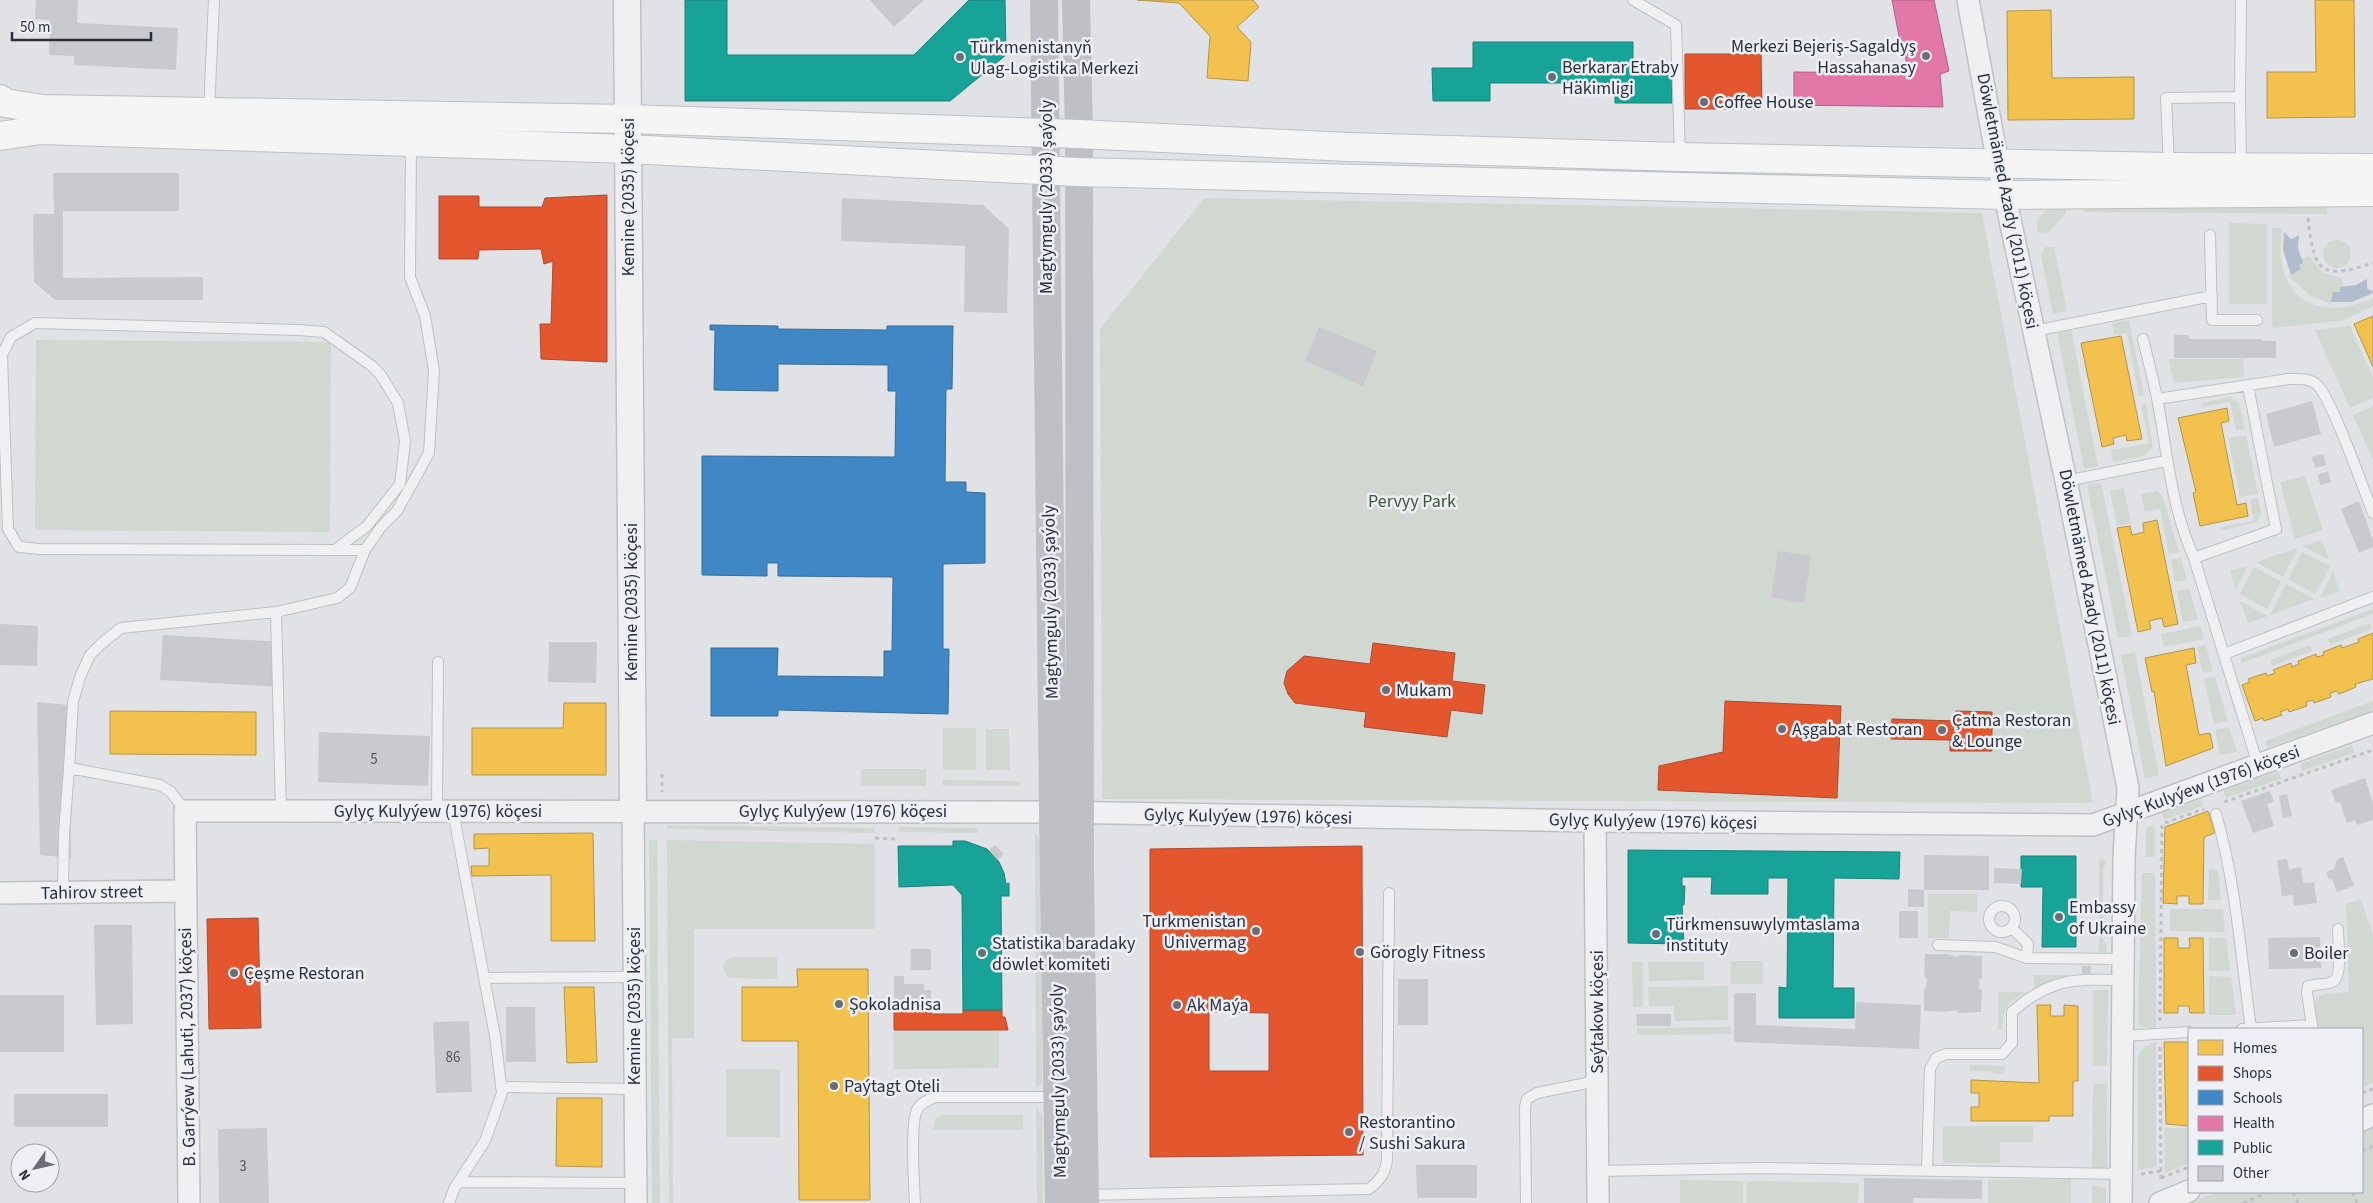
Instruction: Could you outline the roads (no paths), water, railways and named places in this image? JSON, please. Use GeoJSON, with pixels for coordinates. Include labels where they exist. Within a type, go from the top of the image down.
{"type":"FeatureCollection","features":[{"type":"Feature","properties":{"kind":"main road","name":"Magtymguly (2033) şaýoly"},"geometry":{"type":"LineString","coordinates":[[1044,0],[1053,812],[1059,1098],[1076,1200]]}},
{"type":"Feature","properties":{"kind":"main road","name":"Magtymguly (2033) şaýoly"},"geometry":{"type":"LineString","coordinates":[[1076,0],[1079,134],[1081,813],[1076,1200]]}},
{"type":"Feature","properties":{"kind":"main road"},"geometry":{"type":"LineString","coordinates":[[0,99],[4,103],[43,109],[628,120],[1079,134],[1348,148],[1998,164],[2373,168]]}},
{"type":"Feature","properties":{"kind":"main road"},"geometry":{"type":"LineString","coordinates":[[0,136],[41,130],[628,148],[1078,172],[2005,195],[2373,192]]}},
{"type":"Feature","properties":{"kind":"street","name":"Kemine (2035) köçesi"},"geometry":{"type":"LineString","coordinates":[[627,0],[636,1193]]}},
{"type":"Feature","properties":{"kind":"street","name":"Döwletmämed Azady (2011) köçesi"},"geometry":{"type":"LineString","coordinates":[[1968,0],[1998,164],[2066,481],[2128,788],[2122,1036],[2130,1174],[2121,1203]]}},
{"type":"Feature","properties":{"kind":"street","name":"Gylyç Kulyýew (1976) köçesi"},"geometry":{"type":"LineString","coordinates":[[185,811],[633,810],[1053,812],[1595,821],[2093,825],[2373,723]]}},
{"type":"Feature","properties":{"kind":"street"},"geometry":{"type":"LineString","coordinates":[[184,891],[185,811]]}},
{"type":"Feature","properties":{"kind":"street","name":"Seýtakow köçesi"},"geometry":{"type":"LineString","coordinates":[[1595,821],[1598,1203]]}},
{"type":"Feature","properties":{"kind":"street","name":"Tahirov street"},"geometry":{"type":"LineString","coordinates":[[0,893],[184,891]]}},
{"type":"Feature","properties":{"kind":"street","name":"B. Garrýew (Lahuti, 2037) köçesi"},"geometry":{"type":"LineString","coordinates":[[184,891],[189,1203]]}},
{"type":"Feature","properties":{"kind":"street"},"geometry":{"type":"LineString","coordinates":[[2160,1195],[2188,1191]]}},
{"type":"Feature","properties":{"kind":"lane"},"geometry":{"type":"LineString","coordinates":[[209,112],[214,0]]}},
{"type":"Feature","properties":{"kind":"lane"},"geometry":{"type":"LineString","coordinates":[[1632,0],[1676,25],[1680,157]]}},
{"type":"Feature","properties":{"kind":"lane"},"geometry":{"type":"LineString","coordinates":[[2241,0],[2240,97],[2242,167]]}},
{"type":"Feature","properties":{"kind":"lane"},"geometry":{"type":"LineString","coordinates":[[2169,167],[2166,98],[2240,97]]}},
{"type":"Feature","properties":{"kind":"lane"},"geometry":{"type":"LineString","coordinates":[[63,892],[64,835],[73,702],[80,677],[90,655],[121,628],[276,612],[337,598],[354,581],[365,550],[381,527],[397,511],[429,453],[434,371],[425,316],[410,278],[411,142]]}},
{"type":"Feature","properties":{"kind":"lane"},"geometry":{"type":"LineString","coordinates":[[2210,236],[2212,320],[2257,320]]}},
{"type":"Feature","properties":{"kind":"lane"},"geometry":{"type":"LineString","coordinates":[[2034,331],[2212,296]]}},
{"type":"Feature","properties":{"kind":"lane"},"geometry":{"type":"LineString","coordinates":[[335,550],[367,526],[400,484],[406,441],[398,403],[380,374],[336,339],[324,332],[299,330],[35,323],[11,337],[2,355],[8,529],[19,547],[26,549],[335,550],[365,550]]}},
{"type":"Feature","properties":{"kind":"lane"},"geometry":{"type":"LineString","coordinates":[[2143,339],[2158,399],[2166,461],[2181,528],[2194,558],[2258,765]]}},
{"type":"Feature","properties":{"kind":"lane"},"geometry":{"type":"LineString","coordinates":[[2158,399],[2289,379],[2306,379],[2316,383],[2324,392],[2373,513]]}},
{"type":"Feature","properties":{"kind":"lane"},"geometry":{"type":"LineString","coordinates":[[2194,558],[2276,530],[2248,386]]}},
{"type":"Feature","properties":{"kind":"lane"},"geometry":{"type":"LineString","coordinates":[[2066,481],[2166,461]]}},
{"type":"Feature","properties":{"kind":"lane"},"geometry":{"type":"LineString","coordinates":[[2224,654],[2373,596]]}},
{"type":"Feature","properties":{"kind":"lane"},"geometry":{"type":"LineString","coordinates":[[276,612],[281,811]]}},
{"type":"Feature","properties":{"kind":"lane"},"geometry":{"type":"LineString","coordinates":[[438,662],[445,811],[485,978],[502,1093],[485,1141],[459,1182],[449,1203]]}},
{"type":"Feature","properties":{"kind":"lane"},"geometry":{"type":"LineString","coordinates":[[69,768],[160,785],[171,792],[185,811]]}},
{"type":"Feature","properties":{"kind":"lane"},"geometry":{"type":"LineString","coordinates":[[2215,809],[2223,839],[2233,895],[2251,1028]]}},
{"type":"Feature","properties":{"kind":"lane"},"geometry":{"type":"LineString","coordinates":[[1076,1200],[1370,1189],[1385,1173],[1387,1160],[1390,893]]}},
{"type":"Feature","properties":{"kind":"lane"},"geometry":{"type":"LineString","coordinates":[[2008,906],[2014,912],[2016,919],[2012,928],[2004,932],[1994,929],[1990,922],[1990,915],[1994,908],[2008,906]]}},
{"type":"Feature","properties":{"kind":"lane"},"geometry":{"type":"LineString","coordinates":[[2012,928],[2028,944],[2027,958]]}},
{"type":"Feature","properties":{"kind":"lane"},"geometry":{"type":"LineString","coordinates":[[1987,946],[1988,936],[1994,929]]}},
{"type":"Feature","properties":{"kind":"lane"},"geometry":{"type":"LineString","coordinates":[[2282,1028],[2313,1027],[2307,993],[2308,986],[2332,982],[2337,979],[2339,972],[2338,929]]}},
{"type":"Feature","properties":{"kind":"lane"},"geometry":{"type":"LineString","coordinates":[[1938,945],[1995,947],[2027,958],[2123,959]]}},
{"type":"Feature","properties":{"kind":"lane"},"geometry":{"type":"LineString","coordinates":[[485,978],[634,976]]}},
{"type":"Feature","properties":{"kind":"lane"},"geometry":{"type":"LineString","coordinates":[[1927,1170],[1930,1069],[1936,1058],[1946,1054],[2002,1054],[2012,1043],[2012,1012],[2031,995],[2074,981],[2123,980]]}},
{"type":"Feature","properties":{"kind":"lane"},"geometry":{"type":"LineString","coordinates":[[2122,1036],[2188,1032]]}},
{"type":"Feature","properties":{"kind":"lane"},"geometry":{"type":"LineString","coordinates":[[1526,1203],[1525,1107],[1528,1099],[1536,1093],[1597,1081]]}},
{"type":"Feature","properties":{"kind":"lane"},"geometry":{"type":"LineString","coordinates":[[501,1088],[635,1089]]}},
{"type":"Feature","properties":{"kind":"lane"},"geometry":{"type":"LineString","coordinates":[[915,1203],[914,1123],[917,1110],[921,1104],[935,1097],[1059,1098]]}},
{"type":"Feature","properties":{"kind":"lane"},"geometry":{"type":"LineString","coordinates":[[1598,1171],[1760,1168],[2130,1174]]}},
{"type":"Feature","properties":{"kind":"lane"},"geometry":{"type":"LineString","coordinates":[[459,1182],[636,1193]]}},
{"type":"Feature","properties":{"kind":"water"},"geometry":{"type":"Polygon","coordinates":[[[2284,232],[2291,239],[2299,235],[2298,248],[2303,263],[2299,265],[2301,269],[2291,275],[2283,250],[2284,232]]]}},
{"type":"Feature","properties":{"kind":"water"},"geometry":{"type":"Polygon","coordinates":[[[2367,279],[2367,288],[2371,291],[2373,290],[2373,293],[2352,302],[2331,302],[2333,292],[2340,292],[2340,287],[2356,285],[2367,279]]]}},
{"type":"Feature","properties":{"kind":"place","name":"Merkezi Bejeriş-Sagaldyş Hassahanasy"},"geometry":{"type":"Point","coordinates":[1926,56]}},
{"type":"Feature","properties":{"kind":"place","name":"Türkmenistanyň Ulag-Logistika Merkezi"},"geometry":{"type":"Point","coordinates":[960,57]}},
{"type":"Feature","properties":{"kind":"place","name":"Berkarar Etraby Häkimligi"},"geometry":{"type":"Point","coordinates":[1552,77]}},
{"type":"Feature","properties":{"kind":"place","name":"Coffee House"},"geometry":{"type":"Point","coordinates":[1704,102]}},
{"type":"Feature","properties":{"kind":"place","name":"Mukam"},"geometry":{"type":"Point","coordinates":[1386,690]}},
{"type":"Feature","properties":{"kind":"place","name":"Aşgabat Restoran"},"geometry":{"type":"Point","coordinates":[1782,729]}},
{"type":"Feature","properties":{"kind":"place","name":"Çatma Restoran & Lounge"},"geometry":{"type":"Point","coordinates":[1942,730]}},
{"type":"Feature","properties":{"kind":"place","name":"Embassy of Ukraine"},"geometry":{"type":"Point","coordinates":[2059,917]}},
{"type":"Feature","properties":{"kind":"place","name":"Turkmenistan Univermag"},"geometry":{"type":"Point","coordinates":[1256,931]}},
{"type":"Feature","properties":{"kind":"place","name":"Türkmensuwylymtaslama instituty"},"geometry":{"type":"Point","coordinates":[1656,934]}},
{"type":"Feature","properties":{"kind":"place","name":"Görogly Fitness"},"geometry":{"type":"Point","coordinates":[1360,952]}},
{"type":"Feature","properties":{"kind":"place","name":"Statistika baradaky döwlet komiteti"},"geometry":{"type":"Point","coordinates":[982,953]}},
{"type":"Feature","properties":{"kind":"place","name":"Boiler"},"geometry":{"type":"Point","coordinates":[2294,953]}},
{"type":"Feature","properties":{"kind":"place","name":"Çeşme Restoran"},"geometry":{"type":"Point","coordinates":[234,973]}},
{"type":"Feature","properties":{"kind":"place","name":"Şokoladnisa"},"geometry":{"type":"Point","coordinates":[839,1004]}},
{"type":"Feature","properties":{"kind":"place","name":"Ak Maýa"},"geometry":{"type":"Point","coordinates":[1177,1005]}},
{"type":"Feature","properties":{"kind":"place","name":"Paýtagt Oteli"},"geometry":{"type":"Point","coordinates":[834,1086]}},
{"type":"Feature","properties":{"kind":"place","name":"Restorantino / Sushi Sakura"},"geometry":{"type":"Point","coordinates":[1349,1132]}},
{"type":"Feature","properties":{"kind":"park label","name":"Pervyy Park"},"geometry":{"type":"Point","coordinates":[1412,501]}}]}
